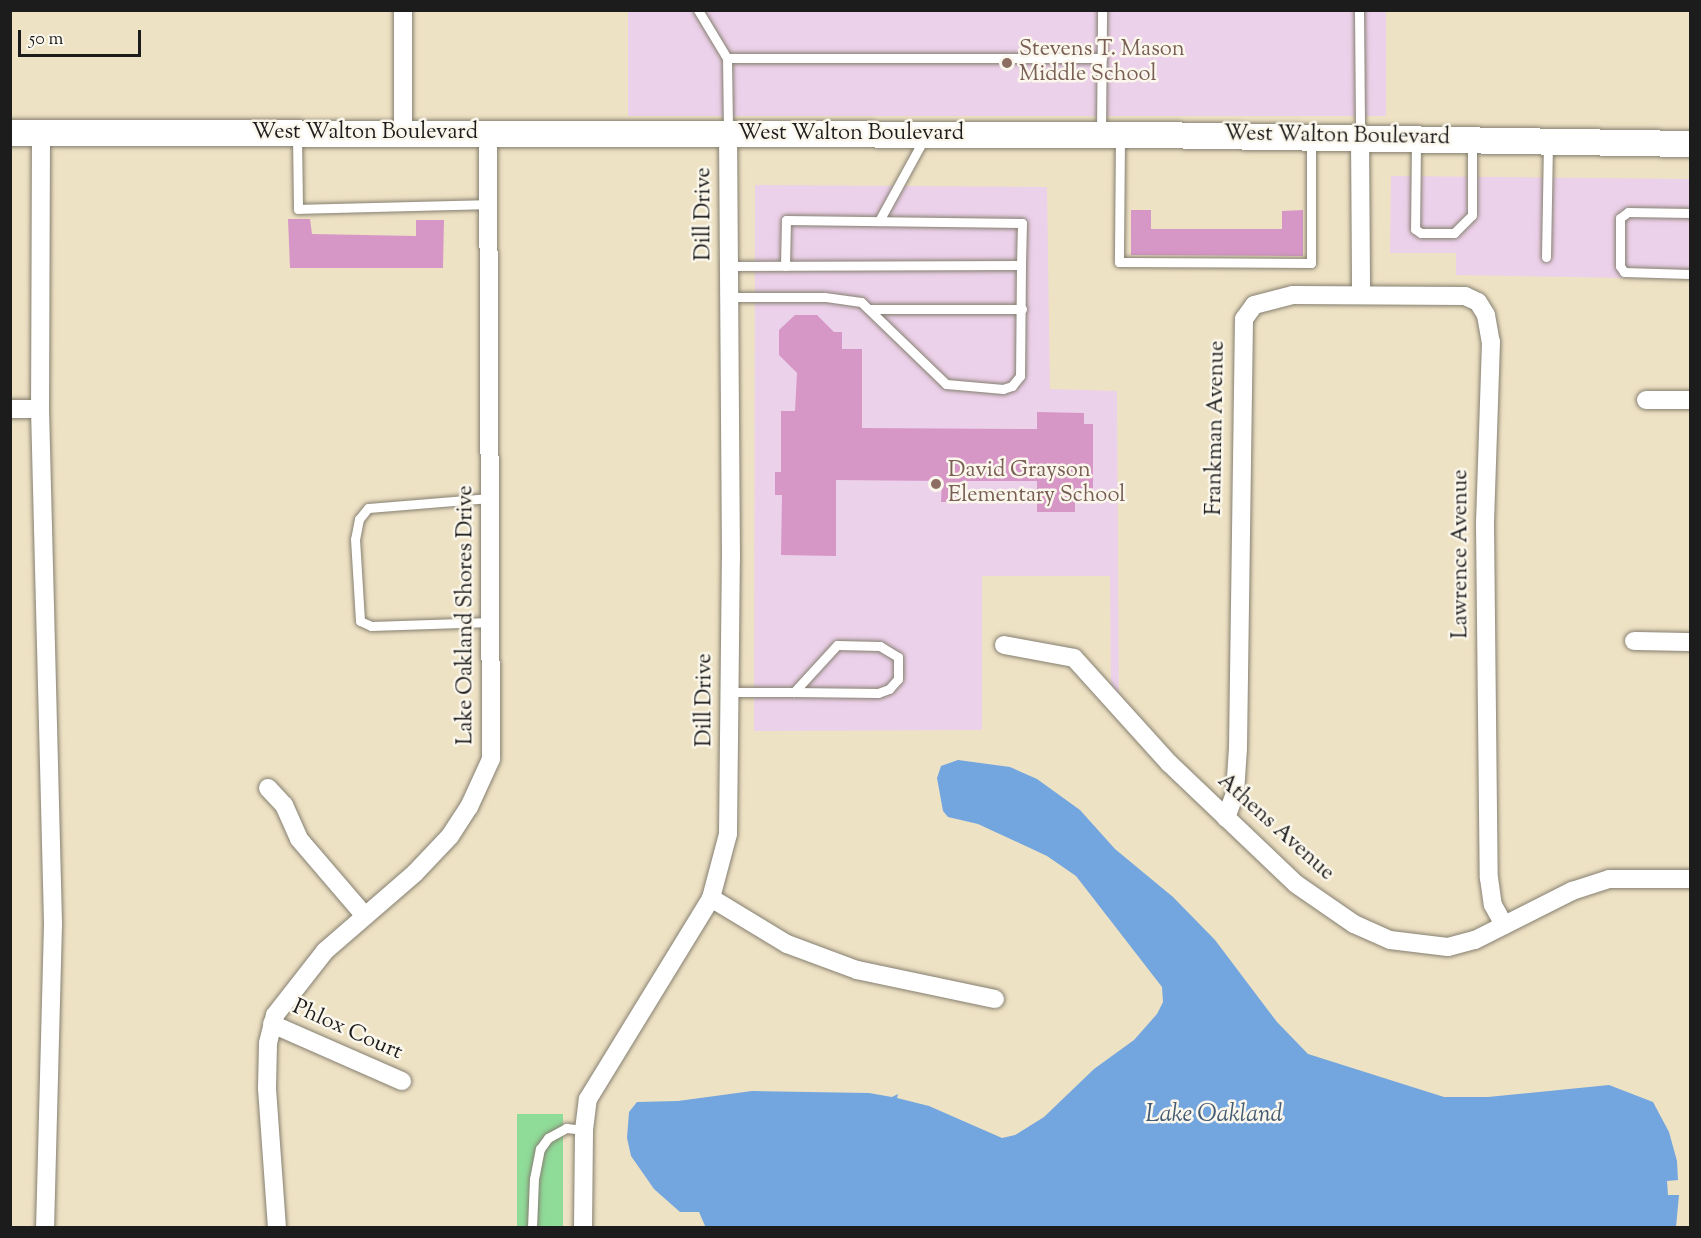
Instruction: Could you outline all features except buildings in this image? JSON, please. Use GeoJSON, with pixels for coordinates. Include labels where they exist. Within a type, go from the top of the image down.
{"type":"FeatureCollection","features":[{"type":"Feature","properties":{"kind":"main road","name":"West Walton Boulevard"},"geometry":{"type":"LineString","coordinates":[[10,133],[1110,135],[1360,137],[1690,144]]}},
{"type":"Feature","properties":{"kind":"street"},"geometry":{"type":"LineString","coordinates":[[403,10],[403,134]]}},
{"type":"Feature","properties":{"kind":"street"},"geometry":{"type":"LineString","coordinates":[[40,133],[40,409],[53,924],[45,1227]]}},
{"type":"Feature","properties":{"kind":"street","name":"Lake Oakland Shores Drive"},"geometry":{"type":"LineString","coordinates":[[277,1227],[267,1088],[272,1024],[289,992],[325,951],[450,836],[469,807],[491,759],[488,134]]}},
{"type":"Feature","properties":{"kind":"street","name":"Dill Drive"},"geometry":{"type":"LineString","coordinates":[[583,1227],[584,1130],[594,1086],[711,898],[728,834],[730,692],[728,134]]}},
{"type":"Feature","properties":{"kind":"street"},"geometry":{"type":"LineString","coordinates":[[1360,137],[1361,293]]}},
{"type":"Feature","properties":{"kind":"street","name":"Frankman Avenue"},"geometry":{"type":"LineString","coordinates":[[1226,818],[1235,793],[1238,748],[1244,320],[1254,305],[1267,299],[1361,293]]}},
{"type":"Feature","properties":{"kind":"street","name":"Lawrence Avenue"},"geometry":{"type":"LineString","coordinates":[[1361,293],[1465,296],[1478,302],[1486,315],[1491,342],[1485,524],[1489,878],[1493,905],[1504,925]]}},
{"type":"Feature","properties":{"kind":"street"},"geometry":{"type":"LineString","coordinates":[[1647,400],[1690,400]]}},
{"type":"Feature","properties":{"kind":"street"},"geometry":{"type":"LineString","coordinates":[[10,409],[40,409]]}},
{"type":"Feature","properties":{"kind":"street"},"geometry":{"type":"LineString","coordinates":[[1634,641],[1690,642]]}},
{"type":"Feature","properties":{"kind":"street","name":"Athens Avenue"},"geometry":{"type":"LineString","coordinates":[[1004,645],[1074,658],[1169,763],[1296,884],[1354,924],[1389,940],[1449,947],[1475,940],[1572,891],[1610,879],[1690,879]]}},
{"type":"Feature","properties":{"kind":"street"},"geometry":{"type":"LineString","coordinates":[[268,788],[284,805],[299,839],[364,916]]}},
{"type":"Feature","properties":{"kind":"street"},"geometry":{"type":"LineString","coordinates":[[711,898],[787,944],[857,970],[995,999]]}},
{"type":"Feature","properties":{"kind":"street","name":"Phlox Court"},"geometry":{"type":"LineString","coordinates":[[272,1024],[402,1081]]}},
{"type":"Feature","properties":{"kind":"lane"},"geometry":{"type":"LineString","coordinates":[[698,10],[726,58],[728,134]]}},
{"type":"Feature","properties":{"kind":"lane"},"geometry":{"type":"LineString","coordinates":[[1102,10],[1102,58],[1119,262],[1311,262],[1311,137]]}},
{"type":"Feature","properties":{"kind":"lane"},"geometry":{"type":"LineString","coordinates":[[1359,10],[1360,137]]}},
{"type":"Feature","properties":{"kind":"lane"},"geometry":{"type":"LineString","coordinates":[[726,58],[1102,58]]}},
{"type":"Feature","properties":{"kind":"lane"},"geometry":{"type":"LineString","coordinates":[[297,134],[298,209],[489,204]]}},
{"type":"Feature","properties":{"kind":"lane"},"geometry":{"type":"LineString","coordinates":[[879,221],[926,135]]}},
{"type":"Feature","properties":{"kind":"lane"},"geometry":{"type":"LineString","coordinates":[[1416,138],[1415,229],[1421,233],[1454,233],[1472,215],[1472,139]]}},
{"type":"Feature","properties":{"kind":"lane"},"geometry":{"type":"LineString","coordinates":[[1546,257],[1549,140]]}},
{"type":"Feature","properties":{"kind":"lane"},"geometry":{"type":"LineString","coordinates":[[1690,213],[1628,212],[1620,218],[1620,267],[1624,272],[1690,274]]}},
{"type":"Feature","properties":{"kind":"lane"},"geometry":{"type":"LineString","coordinates":[[729,297],[848,298],[870,309],[946,384],[1003,389],[1012,386],[1020,376],[1022,223],[786,220],[785,266]]}},
{"type":"Feature","properties":{"kind":"lane"},"geometry":{"type":"LineString","coordinates":[[729,266],[1021,266]]}},
{"type":"Feature","properties":{"kind":"lane"},"geometry":{"type":"LineString","coordinates":[[870,309],[1022,309]]}},
{"type":"Feature","properties":{"kind":"lane"},"geometry":{"type":"LineString","coordinates":[[490,498],[368,508],[359,519],[355,539],[360,621],[371,626],[491,622]]}},
{"type":"Feature","properties":{"kind":"lane"},"geometry":{"type":"LineString","coordinates":[[730,692],[878,693],[889,689],[898,679],[898,657],[880,646],[837,645],[794,692]]}},
{"type":"Feature","properties":{"kind":"lane"},"geometry":{"type":"LineString","coordinates":[[532,1227],[534,1179],[540,1149],[548,1138],[566,1128],[584,1130]]}},
{"type":"Feature","properties":{"kind":"shaded area","name":"Stevens T. Mason Middle School"},"geometry":{"type":"Polygon","coordinates":[[[628,11],[1386,11],[1386,116],[628,116],[628,11]]]}},
{"type":"Feature","properties":{"kind":"shaded area"},"geometry":{"type":"Polygon","coordinates":[[[1391,176],[1690,179],[1690,279],[1456,275],[1456,253],[1390,253],[1391,176]]]}},
{"type":"Feature","properties":{"kind":"shaded area","name":"David Grayson Elementary School"},"geometry":{"type":"Polygon","coordinates":[[[755,185],[1047,187],[1050,389],[1117,391],[1119,697],[1111,690],[1110,576],[982,576],[982,730],[754,731],[755,185]]]}},
{"type":"Feature","properties":{"kind":"green space"},"geometry":{"type":"Polygon","coordinates":[[[517,1114],[563,1114],[563,1227],[517,1227],[517,1114]]]}},
{"type":"Feature","properties":{"kind":"water","name":"Lake Oakland"},"geometry":{"type":"Polygon","coordinates":[[[958,760],[1010,767],[1037,779],[1080,810],[1115,849],[1173,897],[1215,940],[1277,1022],[1308,1054],[1444,1097],[1488,1097],[1609,1085],[1653,1102],[1669,1132],[1677,1161],[1678,1180],[1667,1181],[1668,1195],[1679,1195],[1676,1227],[706,1228],[699,1212],[680,1212],[654,1189],[631,1156],[627,1138],[629,1112],[637,1102],[678,1101],[752,1091],[869,1093],[892,1097],[898,1094],[897,1098],[929,1106],[1002,1138],[1015,1135],[1044,1117],[1094,1069],[1134,1040],[1157,1014],[1163,1002],[1162,987],[1076,876],[1047,856],[978,824],[948,817],[943,811],[937,778],[941,766],[958,760]]]}},
{"type":"Feature","properties":{"kind":"place","name":"Stevens T. Mason Middle School"},"geometry":{"type":"Point","coordinates":[1007,63]}},
{"type":"Feature","properties":{"kind":"place","name":"David Grayson Elementary School"},"geometry":{"type":"Point","coordinates":[936,484]}}]}
